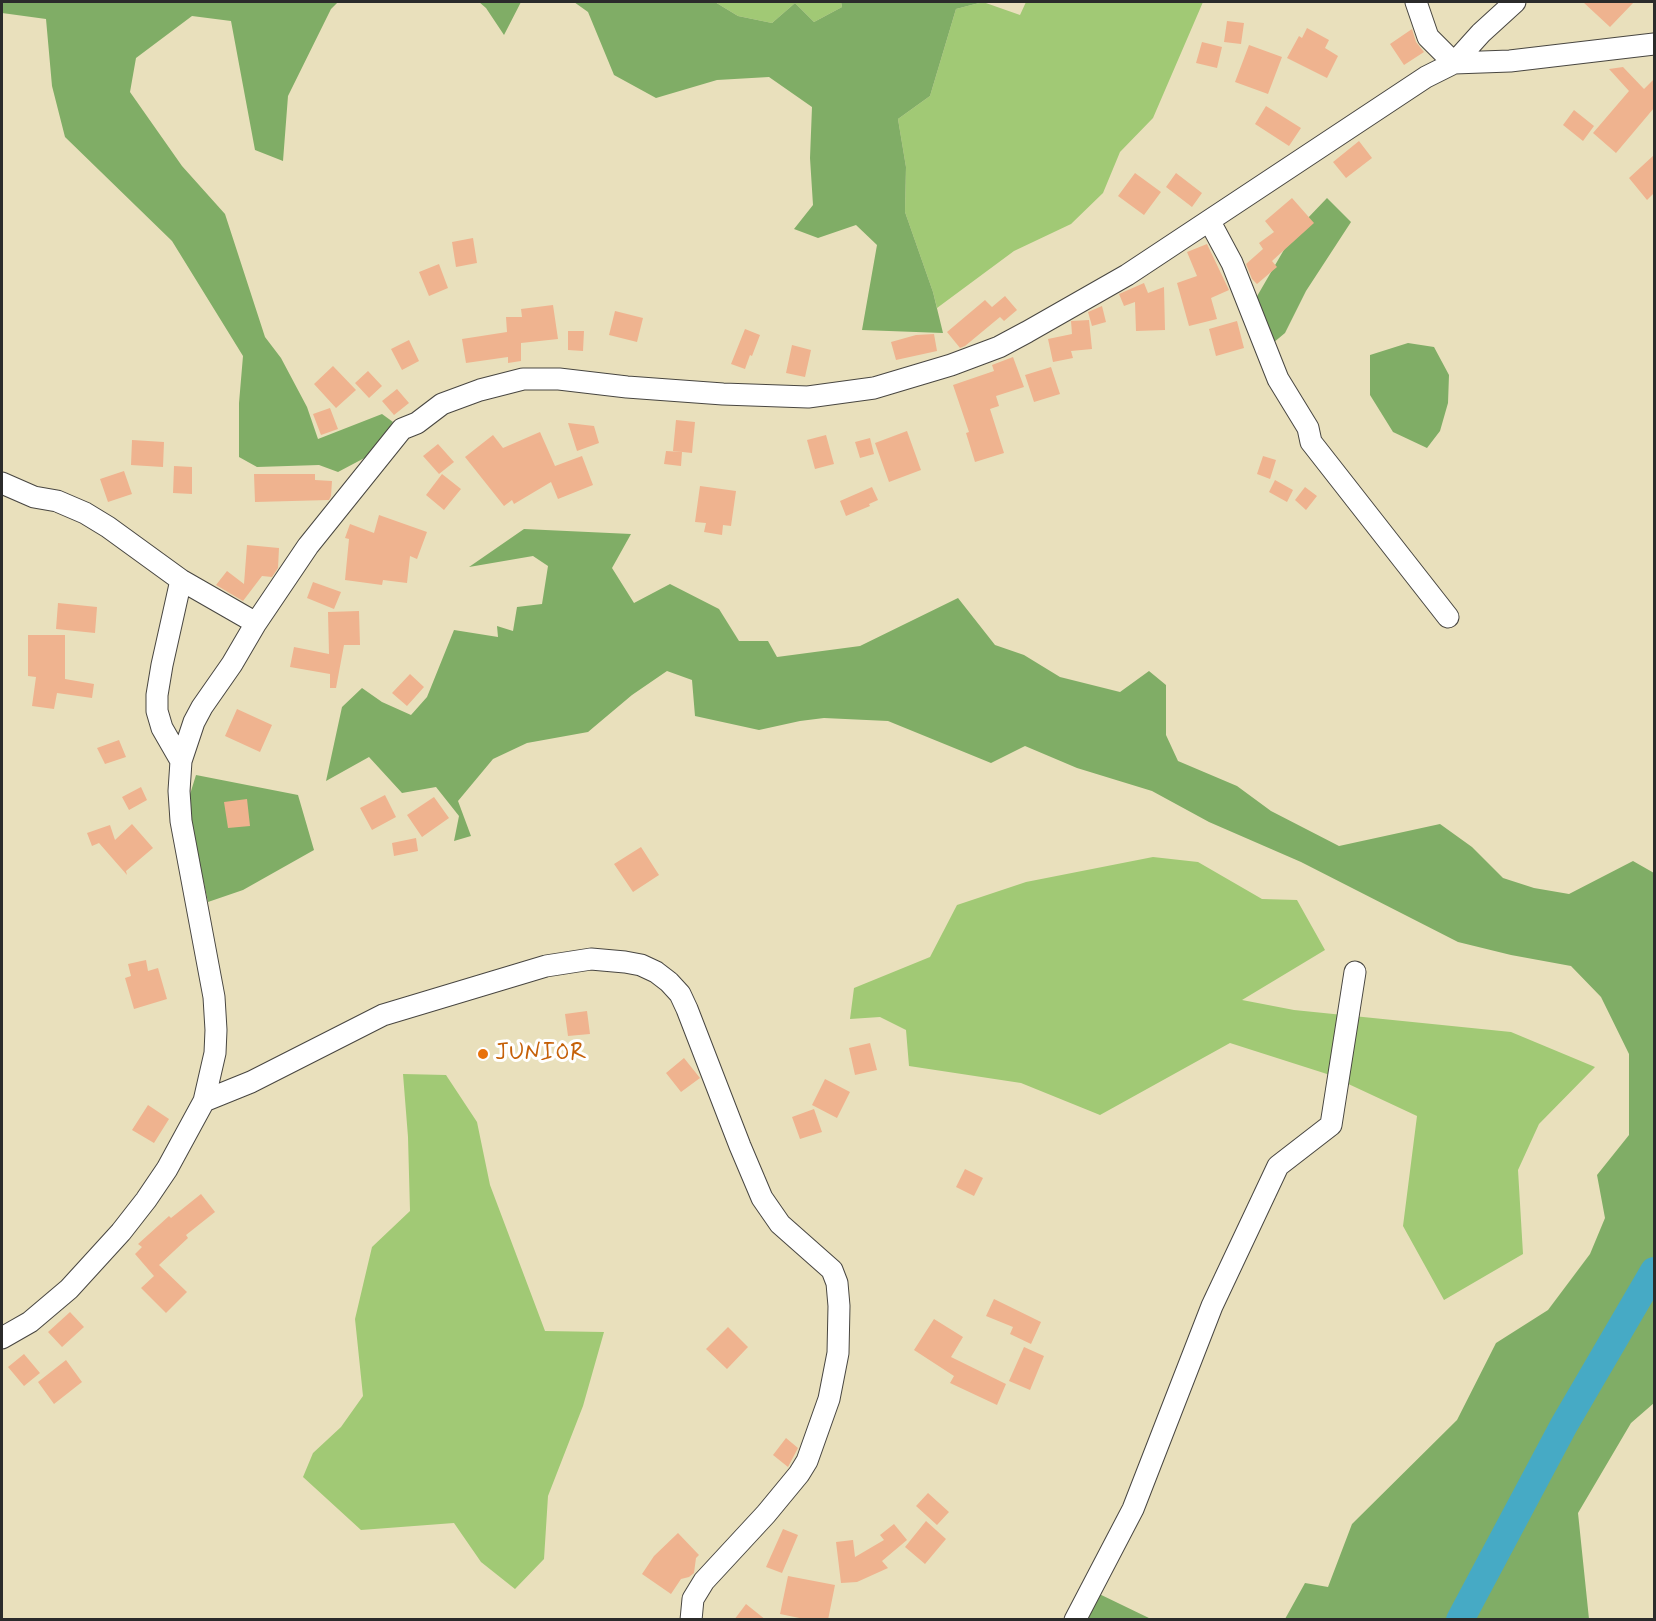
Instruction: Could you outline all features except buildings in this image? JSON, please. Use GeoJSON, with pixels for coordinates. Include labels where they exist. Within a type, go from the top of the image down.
{"type":"FeatureCollection","features":[{"type":"Feature","properties":{"kind":"street"},"geometry":{"type":"LineString","coordinates":[[1416,2],[1428,37],[1454,63],[1510,61],[1654,44]]}},
{"type":"Feature","properties":{"kind":"street"},"geometry":{"type":"LineString","coordinates":[[2,1338],[30,1322],[69,1289],[121,1232],[167,1168],[204,1101],[215,1053],[214,997],[181,821],[179,791],[181,761],[202,707],[232,664],[256,623],[308,546],[402,429],[417,423],[442,404],[523,378],[782,397],[831,395],[885,385],[951,365],[999,347],[1127,275],[1426,77],[1454,63],[1481,33],[1515,2]]}},
{"type":"Feature","properties":{"kind":"street"},"geometry":{"type":"LineString","coordinates":[[1210,222],[1232,263],[1278,379],[1308,428],[1311,442],[1448,616]]}},
{"type":"Feature","properties":{"kind":"street"},"geometry":{"type":"LineString","coordinates":[[2,483],[34,497],[57,501],[85,513],[181,580],[256,623]]}},
{"type":"Feature","properties":{"kind":"street"},"geometry":{"type":"LineString","coordinates":[[181,580],[162,665],[158,711],[168,742],[181,761]]}},
{"type":"Feature","properties":{"kind":"street"},"geometry":{"type":"LineString","coordinates":[[204,1101],[251,1082],[383,1015],[546,966],[591,959],[625,962],[641,965],[656,972],[669,982],[680,994],[687,1009],[762,1198],[780,1224],[832,1270],[837,1283],[839,1306],[838,1353],[829,1399],[807,1461],[772,1507],[704,1581],[693,1599],[690,1620]]}},
{"type":"Feature","properties":{"kind":"street"},"geometry":{"type":"LineString","coordinates":[[1075,1620],[1133,1509],[1212,1306],[1278,1166],[1331,1125],[1355,972]]}},
{"type":"Feature","properties":{"kind":"green space"},"geometry":{"type":"Polygon","coordinates":[[[2,2],[338,2],[331,9],[288,96],[283,161],[255,150],[231,21],[192,16],[136,58],[130,92],[182,166],[225,214],[265,337],[281,358],[307,407],[318,439],[382,414],[393,422],[372,454],[338,472],[319,465],[257,467],[239,457],[239,403],[243,356],[172,241],[65,137],[52,86],[46,19],[2,13],[2,2]]]}},
{"type":"Feature","properties":{"kind":"green space"},"geometry":{"type":"Polygon","coordinates":[[[479,2],[521,2],[504,35],[486,8],[479,2]]]}},
{"type":"Feature","properties":{"kind":"green space"},"geometry":{"type":"Polygon","coordinates":[[[574,2],[715,2],[738,16],[772,23],[795,3],[814,22],[842,7],[841,2],[983,2],[956,9],[930,96],[898,119],[906,167],[905,212],[933,292],[943,333],[862,330],[877,245],[856,225],[818,238],[794,229],[813,205],[810,158],[812,107],[769,77],[717,80],[656,98],[614,75],[588,12],[574,2]]]}},
{"type":"Feature","properties":{"kind":"green space"},"geometry":{"type":"Polygon","coordinates":[[[715,2],[841,2],[842,7],[814,22],[795,3],[772,23],[738,16],[715,2]]]}},
{"type":"Feature","properties":{"kind":"green space"},"geometry":{"type":"Polygon","coordinates":[[[983,2],[1020,15],[1026,2],[1203,2],[1153,118],[1120,152],[1103,193],[1071,224],[1014,251],[937,308],[905,212],[906,167],[898,119],[930,96],[956,9],[983,2]]]}},
{"type":"Feature","properties":{"kind":"green space"},"geometry":{"type":"Polygon","coordinates":[[[1327,198],[1351,222],[1306,291],[1285,333],[1267,348],[1245,317],[1285,248],[1305,221],[1327,198]]]}},
{"type":"Feature","properties":{"kind":"green space"},"geometry":{"type":"Polygon","coordinates":[[[1408,343],[1434,347],[1449,375],[1448,403],[1440,431],[1427,448],[1393,432],[1370,395],[1370,355],[1408,343]]]}},
{"type":"Feature","properties":{"kind":"green space"},"geometry":{"type":"Polygon","coordinates":[[[524,529],[631,534],[612,568],[634,603],[670,584],[719,609],[739,641],[768,641],[777,657],[860,646],[958,598],[995,645],[1024,655],[1060,677],[1120,692],[1149,671],[1166,685],[1166,735],[1178,761],[1237,786],[1271,811],[1339,846],[1440,824],[1472,847],[1503,878],[1534,888],[1569,894],[1633,861],[1654,873],[1654,1403],[1631,1423],[1578,1513],[1589,1619],[1285,1619],[1305,1583],[1328,1587],[1352,1524],[1457,1420],[1496,1343],[1548,1310],[1590,1254],[1605,1218],[1597,1175],[1629,1135],[1629,1054],[1601,997],[1571,966],[1458,942],[1301,862],[1209,822],[1152,791],[1077,768],[1025,746],[991,763],[888,721],[824,718],[759,730],[695,716],[692,680],[667,671],[632,695],[588,732],[527,743],[493,759],[458,801],[471,836],[454,841],[459,816],[436,787],[402,793],[369,757],[326,781],[342,707],[362,688],[382,702],[411,715],[427,697],[454,630],[498,637],[497,626],[513,631],[517,607],[542,604],[548,566],[533,556],[469,567],[524,529]]]}},
{"type":"Feature","properties":{"kind":"green space"},"geometry":{"type":"Polygon","coordinates":[[[196,775],[298,795],[314,850],[243,890],[208,902],[187,804],[196,775]]]}},
{"type":"Feature","properties":{"kind":"green space"},"geometry":{"type":"Polygon","coordinates":[[[1153,857],[1198,862],[1262,899],[1297,900],[1325,950],[1242,1000],[1294,1010],[1511,1032],[1595,1067],[1539,1124],[1518,1170],[1523,1254],[1444,1300],[1403,1226],[1417,1116],[1327,1074],[1230,1043],[1100,1115],[1021,1083],[909,1066],[906,1030],[880,1017],[850,1019],[854,988],[930,957],[957,905],[1026,882],[1153,857]]]}},
{"type":"Feature","properties":{"kind":"green space"},"geometry":{"type":"Polygon","coordinates":[[[403,1074],[446,1075],[477,1122],[490,1185],[545,1331],[604,1332],[583,1406],[548,1496],[544,1559],[515,1589],[481,1562],[454,1523],[361,1530],[303,1477],[313,1453],[341,1427],[363,1396],[355,1319],[372,1247],[410,1211],[403,1074]]]}},
{"type":"Feature","properties":{"kind":"green space"},"geometry":{"type":"Polygon","coordinates":[[[1091,1590],[1151,1619],[1085,1620],[1091,1590]]]}},
{"type":"Feature","properties":{"kind":"waterway"},"geometry":{"type":"LineString","coordinates":[[1460,1620],[1564,1425],[1654,1271]]}},
{"type":"Feature","properties":{"kind":"place","name":"JUNIOR"},"geometry":{"type":"Point","coordinates":[483,1054]}}]}
